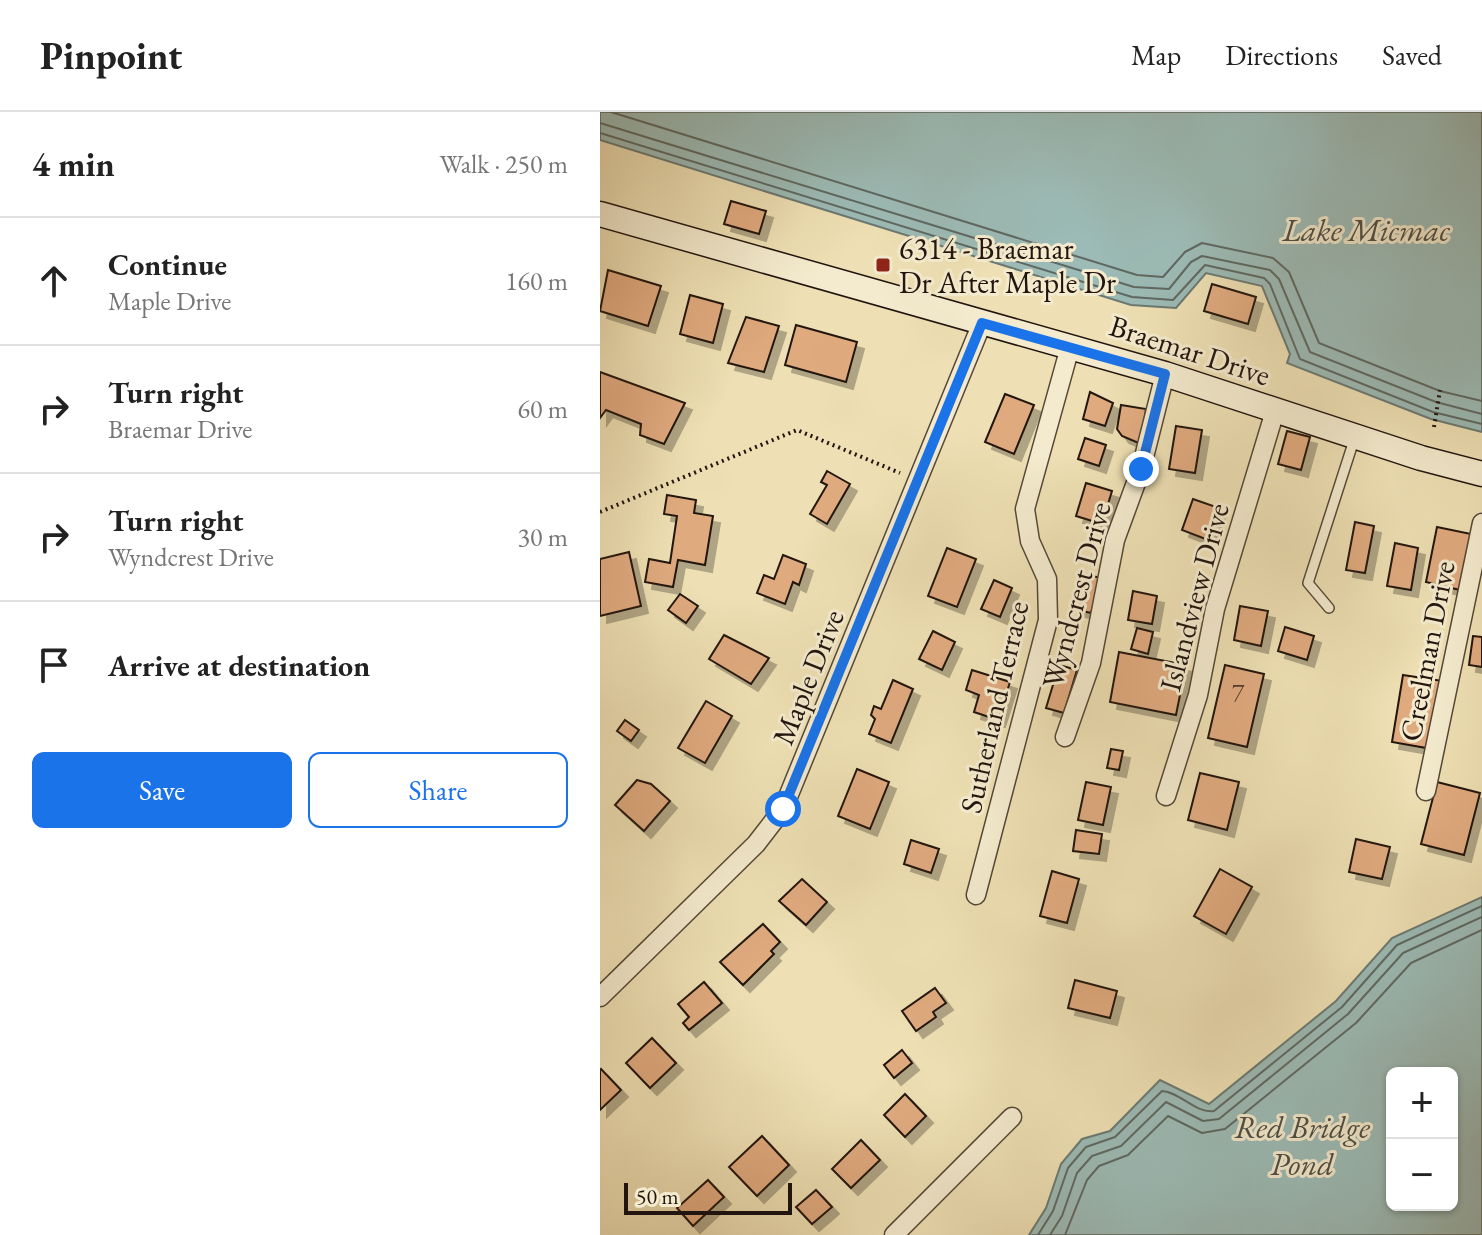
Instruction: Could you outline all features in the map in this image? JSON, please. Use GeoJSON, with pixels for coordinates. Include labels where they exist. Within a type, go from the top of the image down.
{"type":"FeatureCollection","features":[{"type":"Feature","properties":{"kind":"main road","name":"Braemar Drive"},"geometry":{"type":"LineString","coordinates":[[600,214],[1165,374],[1355,437],[1482,474]]}},
{"type":"Feature","properties":{"kind":"street","name":"Maple Drive"},"geometry":{"type":"LineString","coordinates":[[600,997],[756,844],[783,809],[982,323]]}},
{"type":"Feature","properties":{"kind":"street","name":"Sutherland Terrace"},"geometry":{"type":"LineString","coordinates":[[976,895],[1048,620],[1047,579],[1030,541],[1025,509],[1070,347]]}},
{"type":"Feature","properties":{"kind":"street","name":"Wyndcrest Drive"},"geometry":{"type":"LineString","coordinates":[[1065,737],[1091,663],[1112,552],[1141,469],[1165,374]]}},
{"type":"Feature","properties":{"kind":"street","name":"Islandview Drive"},"geometry":{"type":"LineString","coordinates":[[1166,796],[1198,695],[1215,609],[1275,411]]}},
{"type":"Feature","properties":{"kind":"street","name":"Creelman Drive"},"geometry":{"type":"LineString","coordinates":[[1426,791],[1482,523]]}},
{"type":"Feature","properties":{"kind":"street"},"geometry":{"type":"LineString","coordinates":[[894,1235],[1012,1117]]}},
{"type":"Feature","properties":{"kind":"lane"},"geometry":{"type":"LineString","coordinates":[[1329,608],[1308,583],[1355,437]]}},
{"type":"Feature","properties":{"kind":"path"},"geometry":{"type":"LineString","coordinates":[[1434,427],[1440,390]]}},
{"type":"Feature","properties":{"kind":"path"},"geometry":{"type":"LineString","coordinates":[[600,512],[797,430],[919,481]]}},
{"type":"Feature","properties":{"kind":"water","name":"Lake Micmac"},"geometry":{"type":"Polygon","coordinates":[[[600,112],[1482,112],[1482,432],[1431,419],[1287,363],[1290,354],[1262,286],[1206,273],[1176,308],[1131,305],[600,140],[600,112]]]}},
{"type":"Feature","properties":{"kind":"water","name":"Red Bridge Pond"},"geometry":{"type":"Polygon","coordinates":[[[1482,897],[1482,1235],[1029,1235],[1046,1208],[1061,1164],[1082,1139],[1110,1131],[1160,1080],[1209,1104],[1336,1001],[1392,938],[1482,897]]]}},
{"type":"Feature","properties":{"kind":"building"},"geometry":{"type":"Polygon","coordinates":[[[731,201],[766,211],[759,234],[724,224],[731,201]]]}},
{"type":"Feature","properties":{"kind":"building"},"geometry":{"type":"Polygon","coordinates":[[[608,270],[661,286],[648,326],[600,311],[608,270]]]}},
{"type":"Feature","properties":{"kind":"building"},"geometry":{"type":"Polygon","coordinates":[[[1212,284],[1256,297],[1248,324],[1204,311],[1212,284]]]}},
{"type":"Feature","properties":{"kind":"building"},"geometry":{"type":"Polygon","coordinates":[[[690,295],[723,304],[713,343],[680,334],[690,295]]]}},
{"type":"Feature","properties":{"kind":"building"},"geometry":{"type":"Polygon","coordinates":[[[746,317],[779,326],[764,372],[728,363],[746,317]]]}},
{"type":"Feature","properties":{"kind":"building"},"geometry":{"type":"Polygon","coordinates":[[[796,325],[857,342],[846,382],[785,365],[796,325]]]}},
{"type":"Feature","properties":{"kind":"building"},"geometry":{"type":"Polygon","coordinates":[[[600,372],[685,403],[664,444],[640,435],[641,424],[606,410],[600,418],[600,372]]]}},
{"type":"Feature","properties":{"kind":"building"},"geometry":{"type":"Polygon","coordinates":[[[1090,392],[1113,403],[1105,426],[1083,419],[1090,392]]]}},
{"type":"Feature","properties":{"kind":"building"},"geometry":{"type":"Polygon","coordinates":[[[1005,394],[1034,405],[1014,454],[985,442],[1005,394]]]}},
{"type":"Feature","properties":{"kind":"building"},"geometry":{"type":"Polygon","coordinates":[[[1121,405],[1146,409],[1141,444],[1122,436],[1117,429],[1121,405]]]}},
{"type":"Feature","properties":{"kind":"building"},"geometry":{"type":"Polygon","coordinates":[[[1176,426],[1202,430],[1195,473],[1169,469],[1176,426]]]}},
{"type":"Feature","properties":{"kind":"building"},"geometry":{"type":"Polygon","coordinates":[[[1287,431],[1310,437],[1301,470],[1278,464],[1287,431]]]}},
{"type":"Feature","properties":{"kind":"building"},"geometry":{"type":"Polygon","coordinates":[[[1085,438],[1106,445],[1099,466],[1078,459],[1085,438]]]}},
{"type":"Feature","properties":{"kind":"building"},"geometry":{"type":"Polygon","coordinates":[[[827,471],[850,484],[827,524],[810,514],[827,485],[821,482],[827,471]]]}},
{"type":"Feature","properties":{"kind":"building"},"geometry":{"type":"Polygon","coordinates":[[[1086,483],[1112,491],[1102,524],[1076,516],[1086,483]]]}},
{"type":"Feature","properties":{"kind":"building"},"geometry":{"type":"Polygon","coordinates":[[[667,495],[696,500],[694,513],[713,516],[705,565],[678,560],[673,587],[645,582],[649,559],[670,563],[677,516],[664,514],[667,495]]]}},
{"type":"Feature","properties":{"kind":"building"},"geometry":{"type":"Polygon","coordinates":[[[1193,499],[1219,508],[1208,540],[1182,530],[1193,499]]]}},
{"type":"Feature","properties":{"kind":"building"},"geometry":{"type":"Polygon","coordinates":[[[1355,522],[1374,526],[1365,573],[1346,570],[1355,522]]]}},
{"type":"Feature","properties":{"kind":"building"},"geometry":{"type":"Polygon","coordinates":[[[1437,527],[1471,534],[1460,590],[1426,582],[1437,527]]]}},
{"type":"Feature","properties":{"kind":"building"},"geometry":{"type":"Polygon","coordinates":[[[1395,543],[1418,548],[1411,590],[1387,586],[1395,543]]]}},
{"type":"Feature","properties":{"kind":"building"},"geometry":{"type":"Polygon","coordinates":[[[947,548],[976,559],[957,607],[928,596],[947,548]]]}},
{"type":"Feature","properties":{"kind":"building"},"geometry":{"type":"Polygon","coordinates":[[[629,552],[641,606],[600,616],[600,559],[629,552]]]}},
{"type":"Feature","properties":{"kind":"building"},"geometry":{"type":"Polygon","coordinates":[[[783,555],[806,564],[799,585],[793,582],[785,604],[757,593],[764,575],[774,579],[783,555]]]}},
{"type":"Feature","properties":{"kind":"building"},"geometry":{"type":"Polygon","coordinates":[[[1084,574],[1101,578],[1091,613],[1074,609],[1084,574]]]}},
{"type":"Feature","properties":{"kind":"building"},"geometry":{"type":"Polygon","coordinates":[[[994,580],[1012,588],[1000,617],[981,609],[994,580]]]}},
{"type":"Feature","properties":{"kind":"building"},"geometry":{"type":"Polygon","coordinates":[[[1133,591],[1157,596],[1152,624],[1128,620],[1133,591]]]}},
{"type":"Feature","properties":{"kind":"building"},"geometry":{"type":"Polygon","coordinates":[[[680,594],[698,606],[686,623],[668,610],[680,594]]]}},
{"type":"Feature","properties":{"kind":"building"},"geometry":{"type":"Polygon","coordinates":[[[1240,606],[1268,611],[1261,646],[1234,640],[1240,606]]]}},
{"type":"Feature","properties":{"kind":"building"},"geometry":{"type":"Polygon","coordinates":[[[1285,627],[1314,636],[1307,660],[1278,651],[1285,627]]]}},
{"type":"Feature","properties":{"kind":"building"},"geometry":{"type":"Polygon","coordinates":[[[1137,628],[1153,632],[1148,654],[1131,649],[1137,628]]]}},
{"type":"Feature","properties":{"kind":"building"},"geometry":{"type":"Polygon","coordinates":[[[933,631],[955,642],[942,670],[919,659],[933,631]]]}},
{"type":"Feature","properties":{"kind":"building"},"geometry":{"type":"Polygon","coordinates":[[[724,635],[769,658],[751,684],[709,659],[724,635]]]}},
{"type":"Feature","properties":{"kind":"building"},"geometry":{"type":"Polygon","coordinates":[[[1473,636],[1482,637],[1482,667],[1469,665],[1473,636]]]}},
{"type":"Feature","properties":{"kind":"building"},"geometry":{"type":"Polygon","coordinates":[[[1119,652],[1186,665],[1176,715],[1110,702],[1119,652]]]}},
{"type":"Feature","properties":{"kind":"building"},"geometry":{"type":"Polygon","coordinates":[[[1059,665],[1077,670],[1064,713],[1046,708],[1059,665]]]}},
{"type":"Feature","properties":{"kind":"building"},"geometry":{"type":"Polygon","coordinates":[[[1225,665],[1264,674],[1247,747],[1208,738],[1225,665]]]}},
{"type":"Feature","properties":{"kind":"building"},"geometry":{"type":"Polygon","coordinates":[[[972,670],[1010,682],[998,720],[974,712],[979,695],[966,690],[972,670]]]}},
{"type":"Feature","properties":{"kind":"building"},"geometry":{"type":"Polygon","coordinates":[[[1403,675],[1443,681],[1432,749],[1392,742],[1403,675]]]}},
{"type":"Feature","properties":{"kind":"building"},"geometry":{"type":"Polygon","coordinates":[[[893,680],[913,689],[891,743],[869,734],[875,719],[871,715],[874,706],[881,709],[893,680]]]}},
{"type":"Feature","properties":{"kind":"building"},"geometry":{"type":"Polygon","coordinates":[[[706,701],[732,716],[705,763],[678,748],[706,701]]]}},
{"type":"Feature","properties":{"kind":"building"},"geometry":{"type":"Polygon","coordinates":[[[625,720],[639,730],[631,741],[617,731],[625,720]]]}},
{"type":"Feature","properties":{"kind":"building"},"geometry":{"type":"Polygon","coordinates":[[[1111,749],[1123,751],[1119,770],[1107,768],[1111,749]]]}},
{"type":"Feature","properties":{"kind":"building"},"geometry":{"type":"Polygon","coordinates":[[[857,769],[889,782],[870,829],[838,816],[857,769]]]}},
{"type":"Feature","properties":{"kind":"building"},"geometry":{"type":"Polygon","coordinates":[[[1200,773],[1239,782],[1227,830],[1188,820],[1200,773]]]}},
{"type":"Feature","properties":{"kind":"building"},"geometry":{"type":"Polygon","coordinates":[[[637,780],[651,784],[670,801],[644,831],[615,805],[637,780]]]}},
{"type":"Feature","properties":{"kind":"building"},"geometry":{"type":"Polygon","coordinates":[[[1086,782],[1111,787],[1103,825],[1078,820],[1086,782]]]}},
{"type":"Feature","properties":{"kind":"building"},"geometry":{"type":"Polygon","coordinates":[[[1437,782],[1480,793],[1464,855],[1421,844],[1437,782]]]}},
{"type":"Feature","properties":{"kind":"building"},"geometry":{"type":"Polygon","coordinates":[[[1076,830],[1102,834],[1099,854],[1073,851],[1076,830]]]}},
{"type":"Feature","properties":{"kind":"building"},"geometry":{"type":"Polygon","coordinates":[[[1356,839],[1390,847],[1382,879],[1349,872],[1356,839]]]}},
{"type":"Feature","properties":{"kind":"building"},"geometry":{"type":"Polygon","coordinates":[[[911,840],[939,849],[931,873],[904,864],[911,840]]]}},
{"type":"Feature","properties":{"kind":"building"},"geometry":{"type":"Polygon","coordinates":[[[1220,869],[1252,887],[1226,934],[1194,916],[1220,869]]]}},
{"type":"Feature","properties":{"kind":"building"},"geometry":{"type":"Polygon","coordinates":[[[1052,871],[1079,879],[1067,923],[1040,916],[1052,871]]]}},
{"type":"Feature","properties":{"kind":"building"},"geometry":{"type":"Polygon","coordinates":[[[802,879],[827,902],[806,925],[779,901],[802,879]]]}},
{"type":"Feature","properties":{"kind":"building"},"geometry":{"type":"Polygon","coordinates":[[[763,924],[780,942],[771,951],[774,954],[743,985],[720,962],[763,924]]]}},
{"type":"Feature","properties":{"kind":"building"},"geometry":{"type":"Polygon","coordinates":[[[1075,980],[1117,991],[1110,1018],[1068,1008],[1075,980]]]}},
{"type":"Feature","properties":{"kind":"building"},"geometry":{"type":"Polygon","coordinates":[[[704,982],[722,1003],[689,1030],[683,1023],[689,1017],[678,1004],[704,982]]]}},
{"type":"Feature","properties":{"kind":"building"},"geometry":{"type":"Polygon","coordinates":[[[935,988],[946,1003],[933,1012],[936,1017],[916,1031],[902,1011],[935,988]]]}},
{"type":"Feature","properties":{"kind":"building"},"geometry":{"type":"Polygon","coordinates":[[[652,1038],[676,1063],[650,1088],[626,1063],[652,1038]]]}},
{"type":"Feature","properties":{"kind":"building"},"geometry":{"type":"Polygon","coordinates":[[[902,1050],[912,1063],[894,1078],[884,1065],[902,1050]]]}},
{"type":"Feature","properties":{"kind":"building"},"geometry":{"type":"Polygon","coordinates":[[[600,1070],[621,1090],[600,1110],[600,1070]]]}},
{"type":"Feature","properties":{"kind":"building"},"geometry":{"type":"Polygon","coordinates":[[[905,1094],[926,1116],[905,1137],[884,1115],[905,1094]]]}},
{"type":"Feature","properties":{"kind":"building"},"geometry":{"type":"Polygon","coordinates":[[[762,1136],[789,1165],[757,1196],[729,1167],[762,1136]]]}},
{"type":"Feature","properties":{"kind":"building"},"geometry":{"type":"Polygon","coordinates":[[[861,1140],[880,1160],[851,1188],[832,1169],[861,1140]]]}},
{"type":"Feature","properties":{"kind":"building"},"geometry":{"type":"Polygon","coordinates":[[[708,1180],[724,1197],[693,1226],[677,1208],[708,1180]]]}},
{"type":"Feature","properties":{"kind":"building"},"geometry":{"type":"Polygon","coordinates":[[[816,1190],[832,1207],[812,1224],[796,1207],[816,1190]]]}},
{"type":"Feature","properties":{"kind":"place","name":"6314 - Braemar Dr After Maple Dr"},"geometry":{"type":"Point","coordinates":[883,265]}},
{"type":"Feature","properties":{"kind":"route"},"geometry":{"type":"LineString","coordinates":[[783,809],[982,323],[1165,374],[1141,469]]}}]}
